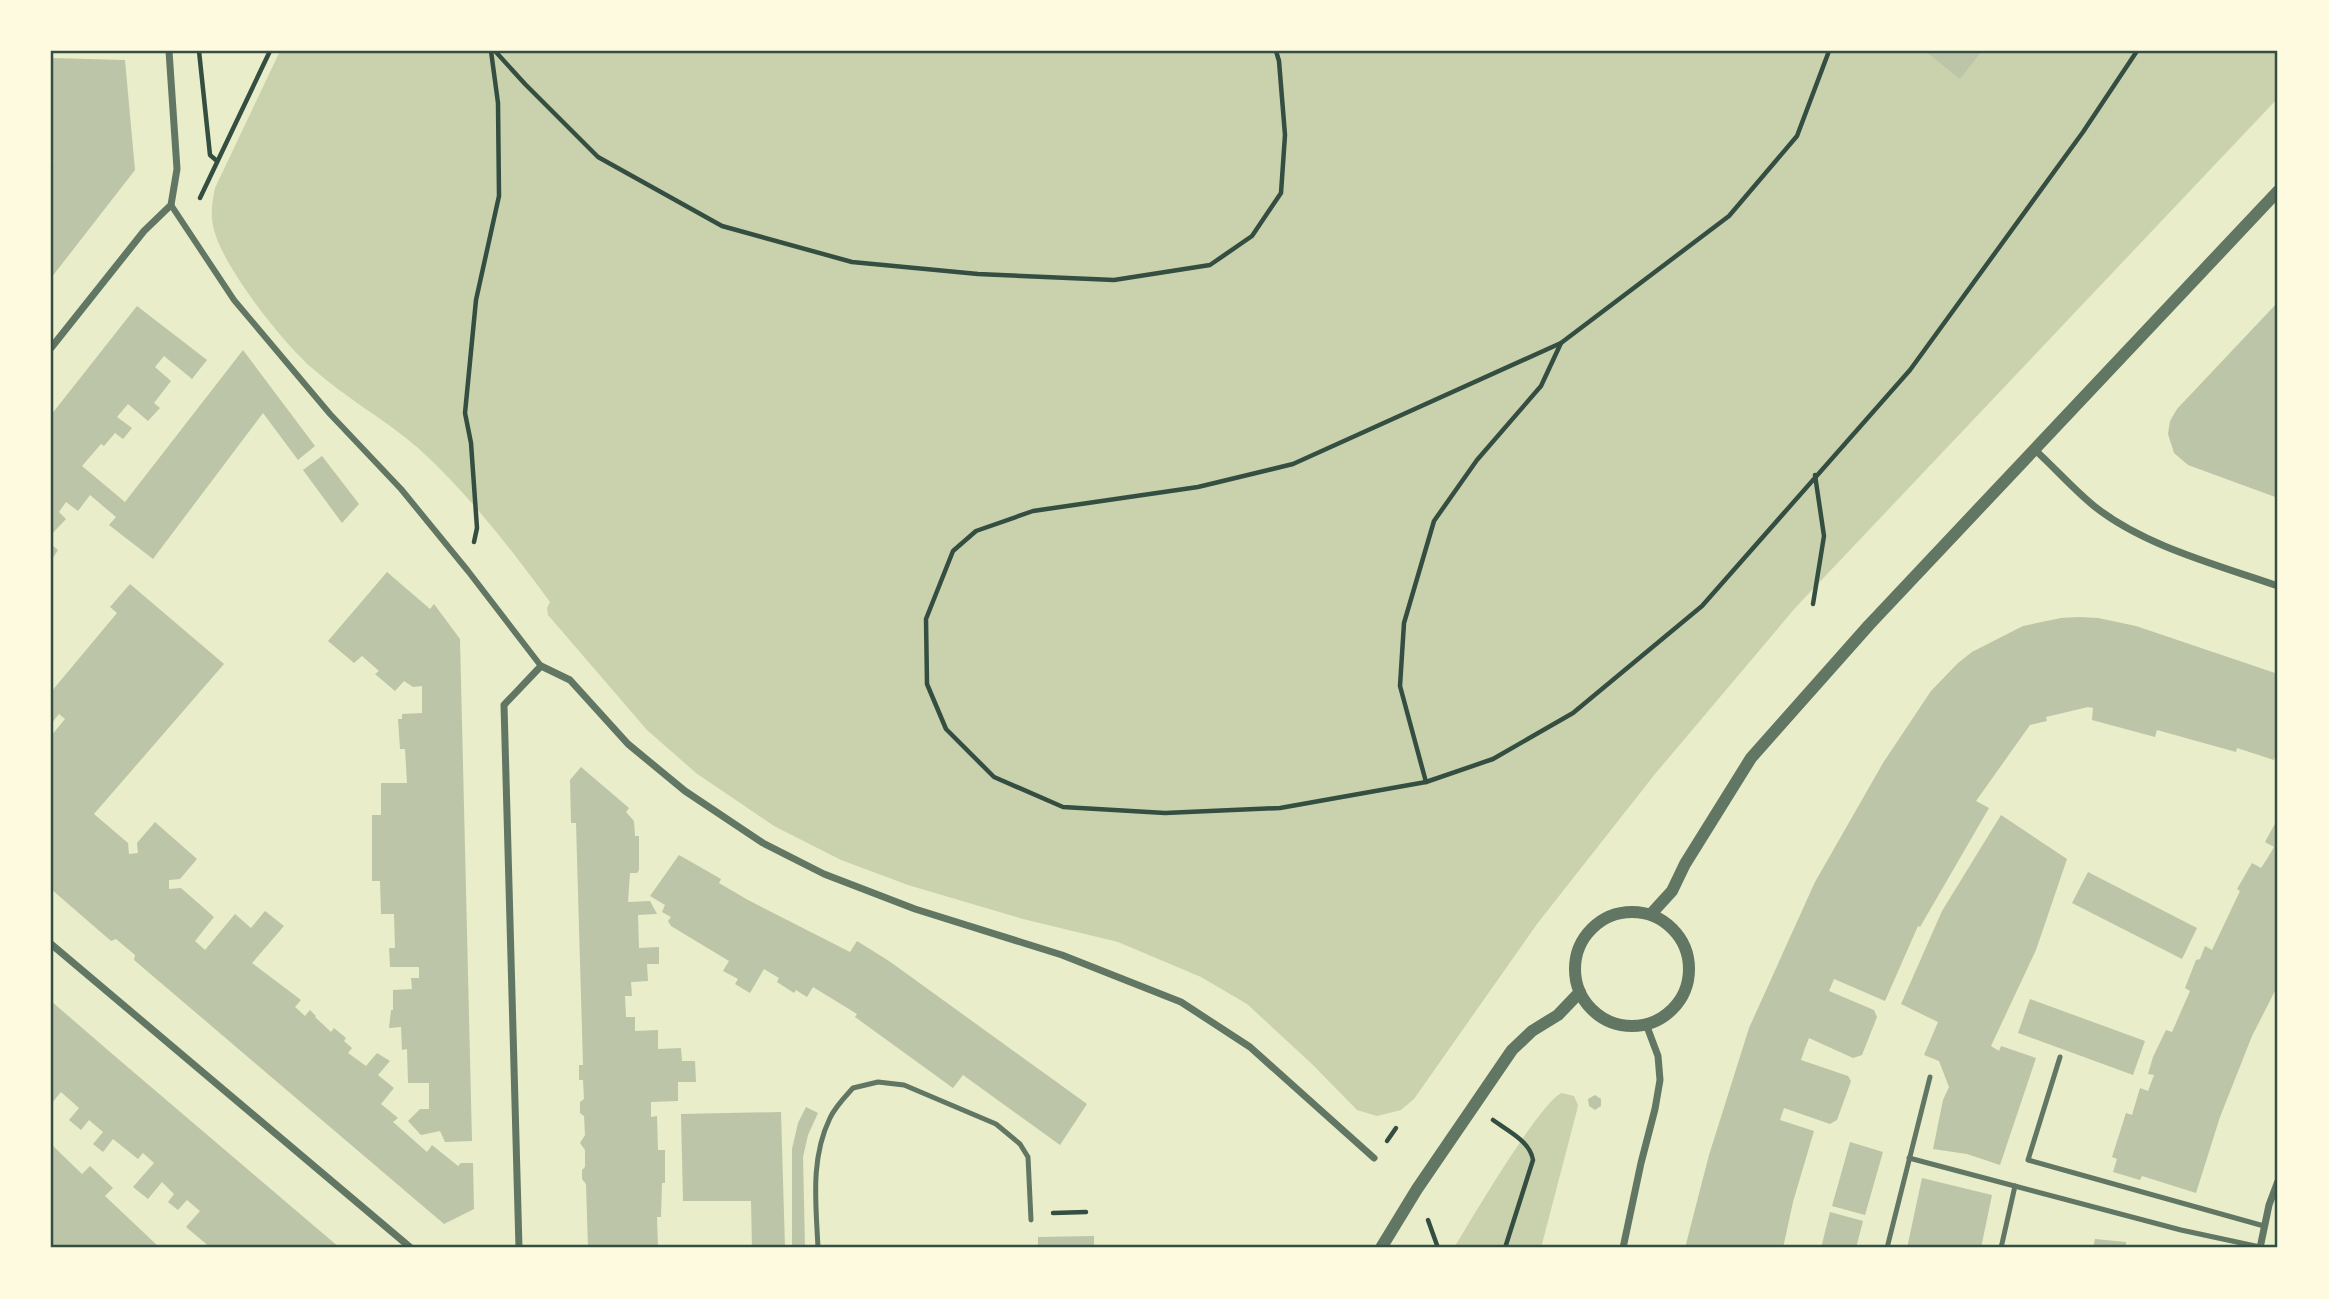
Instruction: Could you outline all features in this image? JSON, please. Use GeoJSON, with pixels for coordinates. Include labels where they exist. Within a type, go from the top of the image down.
{"type":"FeatureCollection","features":[{"type":"Feature","properties":{"kind":"street"},"geometry":{"type":"LineString","coordinates":[[51,348],[144,231],[172,205],[177,169],[169,51]]}},
{"type":"Feature","properties":{"kind":"street"},"geometry":{"type":"LineString","coordinates":[[1651,914],[1672,891],[1685,864],[1751,758],[1869,625],[2278,191]]}},
{"type":"Feature","properties":{"kind":"street"},"geometry":{"type":"LineString","coordinates":[[172,205],[234,300],[330,414],[401,489],[541,666],[570,680],[628,744],[685,791],[763,843],[824,874],[915,909],[1062,955],[1181,1002],[1250,1047],[1374,1158]]}},
{"type":"Feature","properties":{"kind":"street"},"geometry":{"type":"LineString","coordinates":[[2035,450],[2094,506],[2129,529],[2192,556],[2278,586]]}},
{"type":"Feature","properties":{"kind":"street"},"geometry":{"type":"LineString","coordinates":[[519,1248],[504,705],[541,666]]}},
{"type":"Feature","properties":{"kind":"street"},"geometry":{"type":"LineString","coordinates":[[1629,911],[1651,914],[1677,933],[1685,947],[1689,971],[1683,995],[1674,1008],[1661,1018],[1630,1026],[1615,1023],[1588,1006],[1580,992],[1574,971],[1578,949],[1590,930],[1608,917],[1629,911]]}},
{"type":"Feature","properties":{"kind":"street"},"geometry":{"type":"LineString","coordinates":[[51,944],[411,1248]]}},
{"type":"Feature","properties":{"kind":"street"},"geometry":{"type":"LineString","coordinates":[[1381,1248],[1472,1105],[1512,1050],[1532,1031],[1558,1015],[1580,992]]}},
{"type":"Feature","properties":{"kind":"street"},"geometry":{"type":"LineString","coordinates":[[1623,1248],[1641,1163],[1656,1109],[1660,1080],[1658,1056],[1646,1024]]}},
{"type":"Feature","properties":{"kind":"street"},"geometry":{"type":"LineString","coordinates":[[2260,1248],[2269,1205],[2278,1181]]}},
{"type":"Feature","properties":{"kind":"lane"},"geometry":{"type":"LineString","coordinates":[[2060,1057],[2028,1160],[2264,1226]]}},
{"type":"Feature","properties":{"kind":"lane"},"geometry":{"type":"LineString","coordinates":[[1887,1248],[1930,1077]]}},
{"type":"Feature","properties":{"kind":"lane"},"geometry":{"type":"LineString","coordinates":[[818,1248],[815,1172],[821,1140],[831,1116],[853,1088],[878,1082],[904,1085],[996,1125],[1020,1144],[1028,1157],[1031,1217]]}},
{"type":"Feature","properties":{"kind":"lane"},"geometry":{"type":"LineString","coordinates":[[1909,1158],[2260,1248]]}},
{"type":"Feature","properties":{"kind":"lane"},"geometry":{"type":"LineString","coordinates":[[2001,1248],[2015,1186]]}},
{"type":"Feature","properties":{"kind":"path"},"geometry":{"type":"LineString","coordinates":[[199,51],[210,155],[217,161]]}},
{"type":"Feature","properties":{"kind":"path"},"geometry":{"type":"LineString","coordinates":[[200,198],[270,51]]}},
{"type":"Feature","properties":{"kind":"path"},"geometry":{"type":"LineString","coordinates":[[493,51],[598,157],[722,226],[852,262],[978,274],[1114,280],[1210,265],[1252,236],[1281,193],[1285,135],[1276,51]]}},
{"type":"Feature","properties":{"kind":"path"},"geometry":{"type":"LineString","coordinates":[[468,571],[477,527],[471,443],[465,413],[476,300],[499,196],[498,103],[493,51]]}},
{"type":"Feature","properties":{"kind":"path"},"geometry":{"type":"LineString","coordinates":[[1829,51],[1797,136],[1730,216],[1560,343],[1293,464],[1198,487],[1033,511],[976,531],[953,551],[926,619],[927,684],[946,729],[994,777],[1063,807],[1165,813],[1280,808],[1426,782],[1493,759],[1573,713],[1702,606],[1909,370],[2083,132],[2137,51]]}},
{"type":"Feature","properties":{"kind":"path"},"geometry":{"type":"LineString","coordinates":[[1426,782],[1400,686],[1404,623],[1434,521],[1477,460],[1541,386],[1560,343]]}},
{"type":"Feature","properties":{"kind":"path"},"geometry":{"type":"LineString","coordinates":[[1814,604],[1824,536],[1815,475]]}},
{"type":"Feature","properties":{"kind":"path"},"geometry":{"type":"LineString","coordinates":[[1472,1105],[1531,1150],[1533,1160],[1530,1177],[1505,1248]]}},
{"type":"Feature","properties":{"kind":"path"},"geometry":{"type":"LineString","coordinates":[[1031,1217],[1086,1212]]}},
{"type":"Feature","properties":{"kind":"green space"},"geometry":{"type":"Polygon","coordinates":[[[280,51],[2278,51],[2278,98],[1796,607],[1655,774],[1537,924],[1414,1099],[1401,1110],[1377,1116],[1357,1110],[1247,1004],[1201,977],[1118,942],[1023,919],[908,885],[841,860],[774,826],[696,773],[647,730],[548,615],[550,602],[472,503],[418,448],[312,368],[270,323],[229,264],[213,225],[215,188],[280,51]]]}},
{"type":"Feature","properties":{"kind":"green space"},"geometry":{"type":"Polygon","coordinates":[[[1562,1093],[1574,1096],[1578,1105],[1541,1248],[1454,1248],[1523,1138],[1552,1100],[1562,1093]]]}},
{"type":"Feature","properties":{"kind":"building"},"geometry":{"type":"Polygon","coordinates":[[[1925,51],[1982,51],[1960,79],[1925,51]]]}},
{"type":"Feature","properties":{"kind":"building"},"geometry":{"type":"Polygon","coordinates":[[[51,58],[125,60],[135,170],[51,278],[51,165],[54,162],[51,160],[51,58]]]}},
{"type":"Feature","properties":{"kind":"building"},"geometry":{"type":"Polygon","coordinates":[[[2278,302],[2278,498],[2188,465],[2174,453],[2168,434],[2170,421],[2177,409],[2278,302]]]}},
{"type":"Feature","properties":{"kind":"building"},"geometry":{"type":"Polygon","coordinates":[[[137,306],[207,360],[192,379],[164,356],[155,367],[171,381],[154,403],[160,408],[148,421],[128,404],[117,417],[132,428],[123,439],[115,433],[104,446],[101,444],[82,466],[125,502],[243,350],[315,446],[298,460],[263,413],[153,559],[109,525],[116,517],[90,495],[78,511],[66,502],[59,512],[66,519],[51,535],[51,415],[137,306]]]}},
{"type":"Feature","properties":{"kind":"building"},"geometry":{"type":"Polygon","coordinates":[[[322,456],[359,504],[342,523],[303,470],[322,456]]]}},
{"type":"Feature","properties":{"kind":"building"},"geometry":{"type":"Polygon","coordinates":[[[51,544],[58,550],[51,561],[51,544]]]}},
{"type":"Feature","properties":{"kind":"building"},"geometry":{"type":"Polygon","coordinates":[[[387,572],[430,609],[434,604],[460,639],[472,1141],[445,1142],[440,1131],[421,1135],[408,1121],[420,1109],[429,1109],[429,1083],[408,1083],[407,1049],[402,1050],[401,1027],[389,1028],[393,990],[412,989],[411,978],[419,978],[419,967],[390,967],[389,948],[395,948],[394,914],[381,914],[380,881],[372,881],[372,815],[381,815],[381,783],[407,783],[405,749],[400,749],[398,719],[402,719],[402,714],[422,713],[422,686],[413,687],[404,681],[395,691],[375,674],[379,671],[362,656],[354,663],[328,641],[387,572]]]}},
{"type":"Feature","properties":{"kind":"building"},"geometry":{"type":"Polygon","coordinates":[[[130,584],[224,664],[94,814],[128,843],[129,854],[138,853],[137,843],[155,822],[197,859],[180,879],[169,880],[169,889],[181,888],[214,917],[195,941],[205,950],[235,914],[251,928],[265,911],[284,926],[252,963],[301,1000],[295,1007],[305,1016],[310,1010],[331,1032],[334,1028],[346,1038],[344,1041],[352,1048],[348,1053],[366,1066],[377,1053],[390,1061],[378,1075],[394,1088],[381,1104],[398,1118],[393,1122],[427,1152],[432,1145],[458,1166],[461,1163],[473,1163],[474,1209],[444,1224],[134,960],[135,955],[116,939],[111,941],[51,889],[51,736],[65,719],[59,714],[51,724],[51,692],[117,613],[110,607],[130,584]]]}},
{"type":"Feature","properties":{"kind":"building"},"geometry":{"type":"Polygon","coordinates":[[[2079,617],[2136,626],[2278,674],[2278,753],[2274,760],[2237,748],[2236,752],[2157,730],[2155,737],[2092,720],[2093,708],[2088,707],[2046,717],[2047,721],[2030,725],[1976,801],[1989,808],[1920,927],[1918,926],[1885,1001],[1834,979],[1829,991],[1874,1010],[1877,1017],[1862,1055],[1853,1058],[1809,1038],[1801,1060],[1848,1076],[1851,1081],[1837,1120],[1830,1124],[1784,1108],[1780,1120],[1814,1131],[1793,1202],[1783,1248],[1685,1248],[1709,1155],[1749,1028],[1815,882],[1883,763],[1931,691],[1972,652],[2023,626],[2079,617]]]}},
{"type":"Feature","properties":{"kind":"building"},"geometry":{"type":"Polygon","coordinates":[[[581,767],[629,808],[626,812],[634,821],[635,836],[639,836],[639,870],[637,873],[630,873],[628,902],[650,901],[657,914],[638,915],[639,948],[659,947],[659,964],[647,964],[648,981],[631,982],[632,996],[625,996],[626,1017],[635,1017],[635,1031],[658,1030],[658,1049],[681,1048],[682,1061],[695,1061],[696,1082],[678,1082],[678,1101],[651,1102],[651,1117],[657,1116],[658,1150],[665,1150],[661,1217],[657,1217],[658,1248],[588,1248],[586,1184],[582,1179],[585,1150],[580,1143],[585,1135],[584,1116],[580,1113],[580,1102],[584,1099],[583,1080],[579,1080],[579,1065],[583,1065],[576,823],[571,823],[570,780],[581,767]]]}},
{"type":"Feature","properties":{"kind":"building"},"geometry":{"type":"Polygon","coordinates":[[[2001,815],[2067,859],[2036,950],[1991,1046],[1999,1051],[2001,1046],[2036,1058],[2000,1165],[1967,1154],[1933,1149],[1943,1100],[1949,1087],[1939,1061],[1924,1055],[1938,1022],[1901,1004],[1942,911],[2001,815]]]}},
{"type":"Feature","properties":{"kind":"building"},"geometry":{"type":"Polygon","coordinates":[[[2278,818],[2278,985],[2252,1036],[2220,1117],[2196,1193],[2142,1176],[2140,1180],[2113,1172],[2117,1159],[2112,1157],[2126,1113],[2132,1115],[2140,1088],[2148,1091],[2154,1075],[2148,1074],[2153,1057],[2166,1030],[2172,1032],[2190,991],[2185,988],[2196,960],[2200,959],[2205,946],[2212,950],[2240,891],[2237,889],[2252,863],[2261,868],[2274,847],[2265,842],[2278,818]]]}},
{"type":"Feature","properties":{"kind":"building"},"geometry":{"type":"Polygon","coordinates":[[[679,855],[721,879],[719,883],[748,900],[850,952],[857,941],[889,961],[1087,1104],[1060,1145],[963,1075],[953,1088],[855,1017],[857,1014],[813,987],[807,997],[796,990],[794,993],[777,982],[779,978],[764,969],[750,993],[735,984],[738,979],[723,971],[729,961],[671,926],[668,921],[671,917],[662,912],[665,905],[650,896],[679,855]]]}},
{"type":"Feature","properties":{"kind":"building"},"geometry":{"type":"Polygon","coordinates":[[[2088,872],[2197,928],[2182,959],[2072,903],[2088,872]]]}},
{"type":"Feature","properties":{"kind":"building"},"geometry":{"type":"Polygon","coordinates":[[[2030,999],[2145,1041],[2133,1075],[2018,1033],[2030,999]]]}},
{"type":"Feature","properties":{"kind":"building"},"geometry":{"type":"Polygon","coordinates":[[[51,1001],[340,1248],[211,1248],[186,1227],[200,1211],[187,1200],[178,1210],[168,1202],[174,1194],[162,1182],[148,1199],[133,1187],[154,1163],[143,1153],[138,1159],[113,1139],[103,1152],[93,1144],[103,1132],[89,1120],[81,1130],[69,1120],[79,1108],[61,1092],[51,1104],[51,1001]]]}},
{"type":"Feature","properties":{"kind":"building"},"geometry":{"type":"Polygon","coordinates":[[[1595,1095],[1601,1099],[1601,1106],[1595,1110],[1589,1106],[1588,1099],[1595,1095]]]}},
{"type":"Feature","properties":{"kind":"building"},"geometry":{"type":"Polygon","coordinates":[[[806,1107],[818,1113],[808,1135],[803,1157],[805,1248],[792,1248],[792,1149],[798,1123],[806,1107]]]}},
{"type":"Feature","properties":{"kind":"building"},"geometry":{"type":"Polygon","coordinates":[[[781,1112],[785,1248],[752,1248],[751,1201],[683,1201],[681,1114],[781,1112]]]}},
{"type":"Feature","properties":{"kind":"building"},"geometry":{"type":"Polygon","coordinates":[[[1850,1142],[1883,1152],[1865,1215],[1832,1206],[1850,1142]]]}},
{"type":"Feature","properties":{"kind":"building"},"geometry":{"type":"Polygon","coordinates":[[[51,1144],[82,1174],[90,1166],[113,1188],[105,1196],[160,1248],[51,1248],[51,1144]]]}},
{"type":"Feature","properties":{"kind":"building"},"geometry":{"type":"Polygon","coordinates":[[[1922,1178],[1992,1195],[1981,1248],[1907,1248],[1922,1178]]]}},
{"type":"Feature","properties":{"kind":"building"},"geometry":{"type":"Polygon","coordinates":[[[1830,1212],[1863,1221],[1856,1248],[1821,1248],[1830,1212]]]}},
{"type":"Feature","properties":{"kind":"building"},"geometry":{"type":"Polygon","coordinates":[[[1094,1236],[1094,1248],[1038,1248],[1038,1237],[1094,1236]]]}},
{"type":"Feature","properties":{"kind":"building"},"geometry":{"type":"Polygon","coordinates":[[[2095,1239],[2126,1242],[2126,1248],[2093,1248],[2095,1239]]]}}]}
